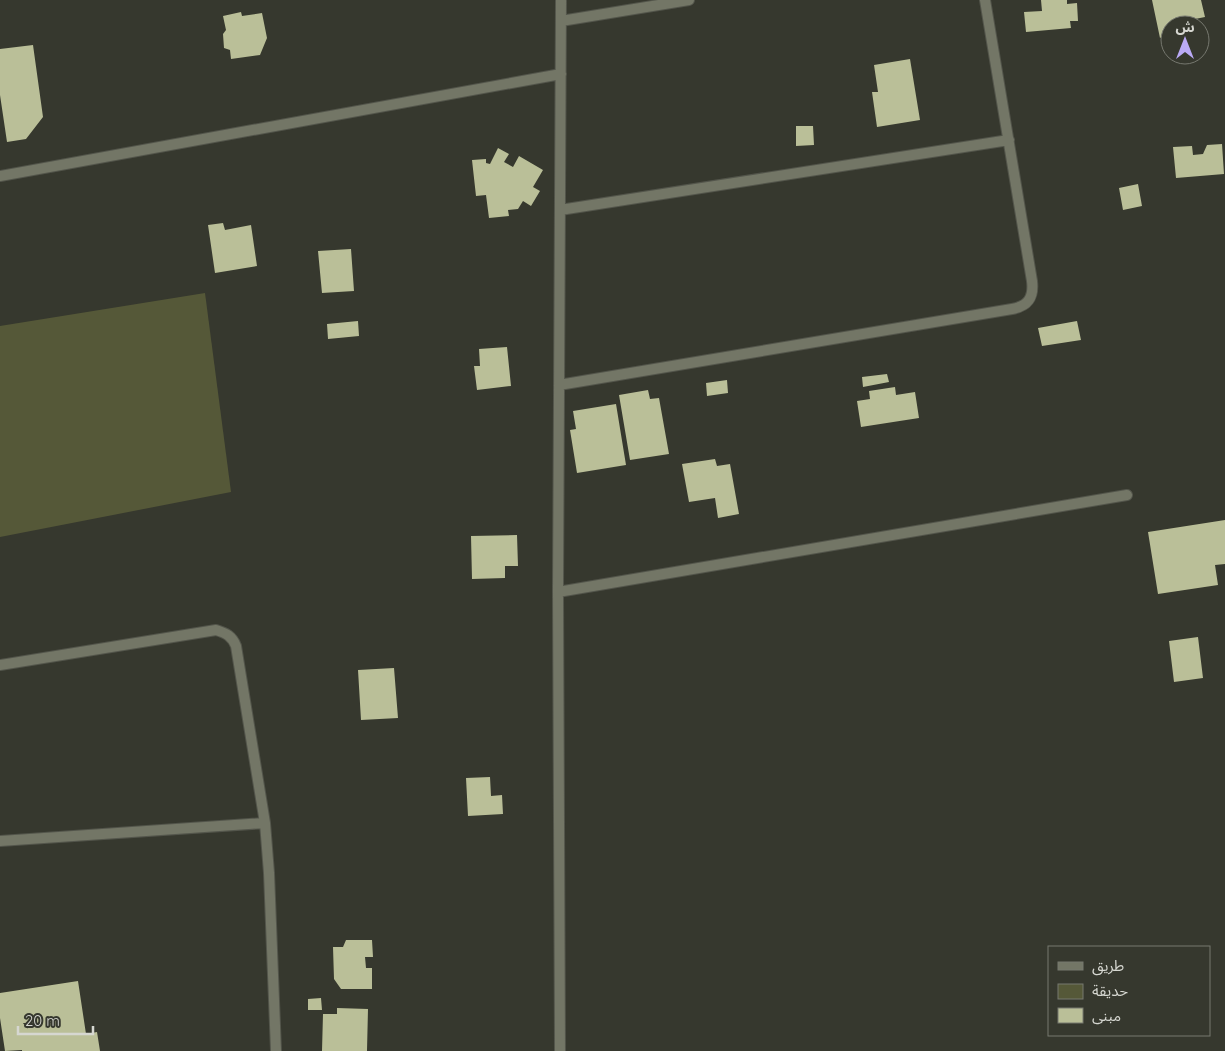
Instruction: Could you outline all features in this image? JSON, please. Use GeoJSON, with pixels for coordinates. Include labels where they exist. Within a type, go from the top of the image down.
{"type":"FeatureCollection","features":[{"type":"Feature","properties":{"kind":"street"},"geometry":{"type":"LineString","coordinates":[[560,1051],[558,592],[561,0]]}},
{"type":"Feature","properties":{"kind":"street"},"geometry":{"type":"LineString","coordinates":[[561,21],[689,0]]}},
{"type":"Feature","properties":{"kind":"street"},"geometry":{"type":"LineString","coordinates":[[559,385],[1020,307],[1026,303],[1031,297],[1033,289],[985,0]]}},
{"type":"Feature","properties":{"kind":"street"},"geometry":{"type":"LineString","coordinates":[[0,176],[561,74]]}},
{"type":"Feature","properties":{"kind":"street"},"geometry":{"type":"LineString","coordinates":[[560,210],[1009,140]]}},
{"type":"Feature","properties":{"kind":"street"},"geometry":{"type":"LineString","coordinates":[[558,592],[1127,495]]}},
{"type":"Feature","properties":{"kind":"street"},"geometry":{"type":"LineString","coordinates":[[0,665],[216,630],[229,635],[233,640],[236,646],[265,823],[269,873],[276,1051]]}},
{"type":"Feature","properties":{"kind":"street"},"geometry":{"type":"LineString","coordinates":[[0,841],[265,823]]}},
{"type":"Feature","properties":{"kind":"green space"},"geometry":{"type":"Polygon","coordinates":[[[205,293],[231,492],[0,537],[0,326],[205,293]]]}},
{"type":"Feature","properties":{"kind":"building"},"geometry":{"type":"Polygon","coordinates":[[[1041,0],[1067,0],[1067,4],[1077,3],[1078,21],[1070,21],[1071,28],[1026,32],[1024,12],[1042,11],[1041,0]]]}},
{"type":"Feature","properties":{"kind":"building"},"geometry":{"type":"Polygon","coordinates":[[[1152,0],[1201,0],[1205,15],[1160,15],[1160,38],[1152,0]]]}},
{"type":"Feature","properties":{"kind":"building"},"geometry":{"type":"Polygon","coordinates":[[[241,12],[242,16],[262,13],[267,38],[260,55],[231,59],[230,50],[224,48],[223,34],[226,30],[223,16],[241,12]]]}},
{"type":"Feature","properties":{"kind":"building"},"geometry":{"type":"Polygon","coordinates":[[[33,45],[43,117],[26,139],[7,142],[0,95],[0,49],[33,45]]]}},
{"type":"Feature","properties":{"kind":"building"},"geometry":{"type":"Polygon","coordinates":[[[910,59],[920,120],[877,127],[872,92],[878,92],[874,65],[910,59]]]}},
{"type":"Feature","properties":{"kind":"building"},"geometry":{"type":"Polygon","coordinates":[[[796,126],[813,126],[814,145],[796,146],[796,126]]]}},
{"type":"Feature","properties":{"kind":"building"},"geometry":{"type":"Polygon","coordinates":[[[1222,144],[1224,174],[1176,178],[1173,147],[1192,146],[1193,155],[1203,154],[1207,145],[1222,144]]]}},
{"type":"Feature","properties":{"kind":"building"},"geometry":{"type":"Polygon","coordinates":[[[498,148],[509,154],[504,162],[513,167],[519,156],[543,170],[533,187],[540,191],[531,206],[523,201],[518,209],[508,210],[509,216],[489,218],[486,195],[476,196],[472,160],[486,159],[486,163],[490,164],[498,148]]]}},
{"type":"Feature","properties":{"kind":"building"},"geometry":{"type":"Polygon","coordinates":[[[1138,184],[1142,206],[1123,210],[1119,188],[1138,184]]]}},
{"type":"Feature","properties":{"kind":"building"},"geometry":{"type":"Polygon","coordinates":[[[223,223],[225,230],[251,225],[257,266],[215,273],[208,225],[223,223]]]}},
{"type":"Feature","properties":{"kind":"building"},"geometry":{"type":"Polygon","coordinates":[[[351,249],[354,291],[322,293],[318,251],[351,249]]]}},
{"type":"Feature","properties":{"kind":"building"},"geometry":{"type":"Polygon","coordinates":[[[358,321],[359,336],[328,339],[327,324],[358,321]]]}},
{"type":"Feature","properties":{"kind":"building"},"geometry":{"type":"Polygon","coordinates":[[[1077,321],[1081,340],[1042,346],[1038,328],[1077,321]]]}},
{"type":"Feature","properties":{"kind":"building"},"geometry":{"type":"Polygon","coordinates":[[[507,347],[511,386],[477,390],[474,366],[480,366],[479,349],[507,347]]]}},
{"type":"Feature","properties":{"kind":"building"},"geometry":{"type":"Polygon","coordinates":[[[887,374],[889,382],[863,387],[862,377],[887,374]]]}},
{"type":"Feature","properties":{"kind":"building"},"geometry":{"type":"Polygon","coordinates":[[[727,380],[728,393],[707,396],[706,383],[727,380]]]}},
{"type":"Feature","properties":{"kind":"building"},"geometry":{"type":"Polygon","coordinates":[[[895,387],[896,395],[915,392],[919,418],[861,427],[857,401],[870,399],[869,391],[895,387]]]}},
{"type":"Feature","properties":{"kind":"building"},"geometry":{"type":"Polygon","coordinates":[[[648,390],[650,399],[659,398],[669,454],[630,460],[619,395],[648,390]]]}},
{"type":"Feature","properties":{"kind":"building"},"geometry":{"type":"Polygon","coordinates":[[[616,404],[626,465],[577,473],[570,430],[576,429],[573,411],[616,404]]]}},
{"type":"Feature","properties":{"kind":"building"},"geometry":{"type":"Polygon","coordinates":[[[715,459],[717,466],[730,464],[739,514],[718,518],[715,498],[689,502],[682,464],[715,459]]]}},
{"type":"Feature","properties":{"kind":"building"},"geometry":{"type":"Polygon","coordinates":[[[1225,520],[1225,564],[1215,565],[1218,585],[1158,594],[1148,532],[1225,520]]]}},
{"type":"Feature","properties":{"kind":"building"},"geometry":{"type":"Polygon","coordinates":[[[517,535],[518,566],[505,566],[505,578],[472,579],[471,536],[517,535]]]}},
{"type":"Feature","properties":{"kind":"building"},"geometry":{"type":"Polygon","coordinates":[[[1198,637],[1203,678],[1174,682],[1169,641],[1198,637]]]}},
{"type":"Feature","properties":{"kind":"building"},"geometry":{"type":"Polygon","coordinates":[[[394,668],[398,718],[361,720],[358,670],[394,668]]]}},
{"type":"Feature","properties":{"kind":"building"},"geometry":{"type":"Polygon","coordinates":[[[490,777],[491,796],[502,795],[503,814],[468,816],[466,778],[490,777]]]}},
{"type":"Feature","properties":{"kind":"building"},"geometry":{"type":"Polygon","coordinates":[[[346,940],[372,940],[373,957],[365,957],[366,968],[372,968],[372,989],[341,989],[334,979],[333,947],[343,947],[346,940]]]}},
{"type":"Feature","properties":{"kind":"building"},"geometry":{"type":"Polygon","coordinates":[[[78,981],[86,1034],[97,1032],[100,1051],[5,1051],[0,1018],[0,993],[78,981]]]}},
{"type":"Feature","properties":{"kind":"building"},"geometry":{"type":"Polygon","coordinates":[[[321,998],[322,1010],[308,1010],[308,999],[321,998]]]}},
{"type":"Feature","properties":{"kind":"building"},"geometry":{"type":"Polygon","coordinates":[[[337,1008],[368,1009],[367,1051],[322,1051],[323,1014],[337,1014],[337,1008]]]}}]}
